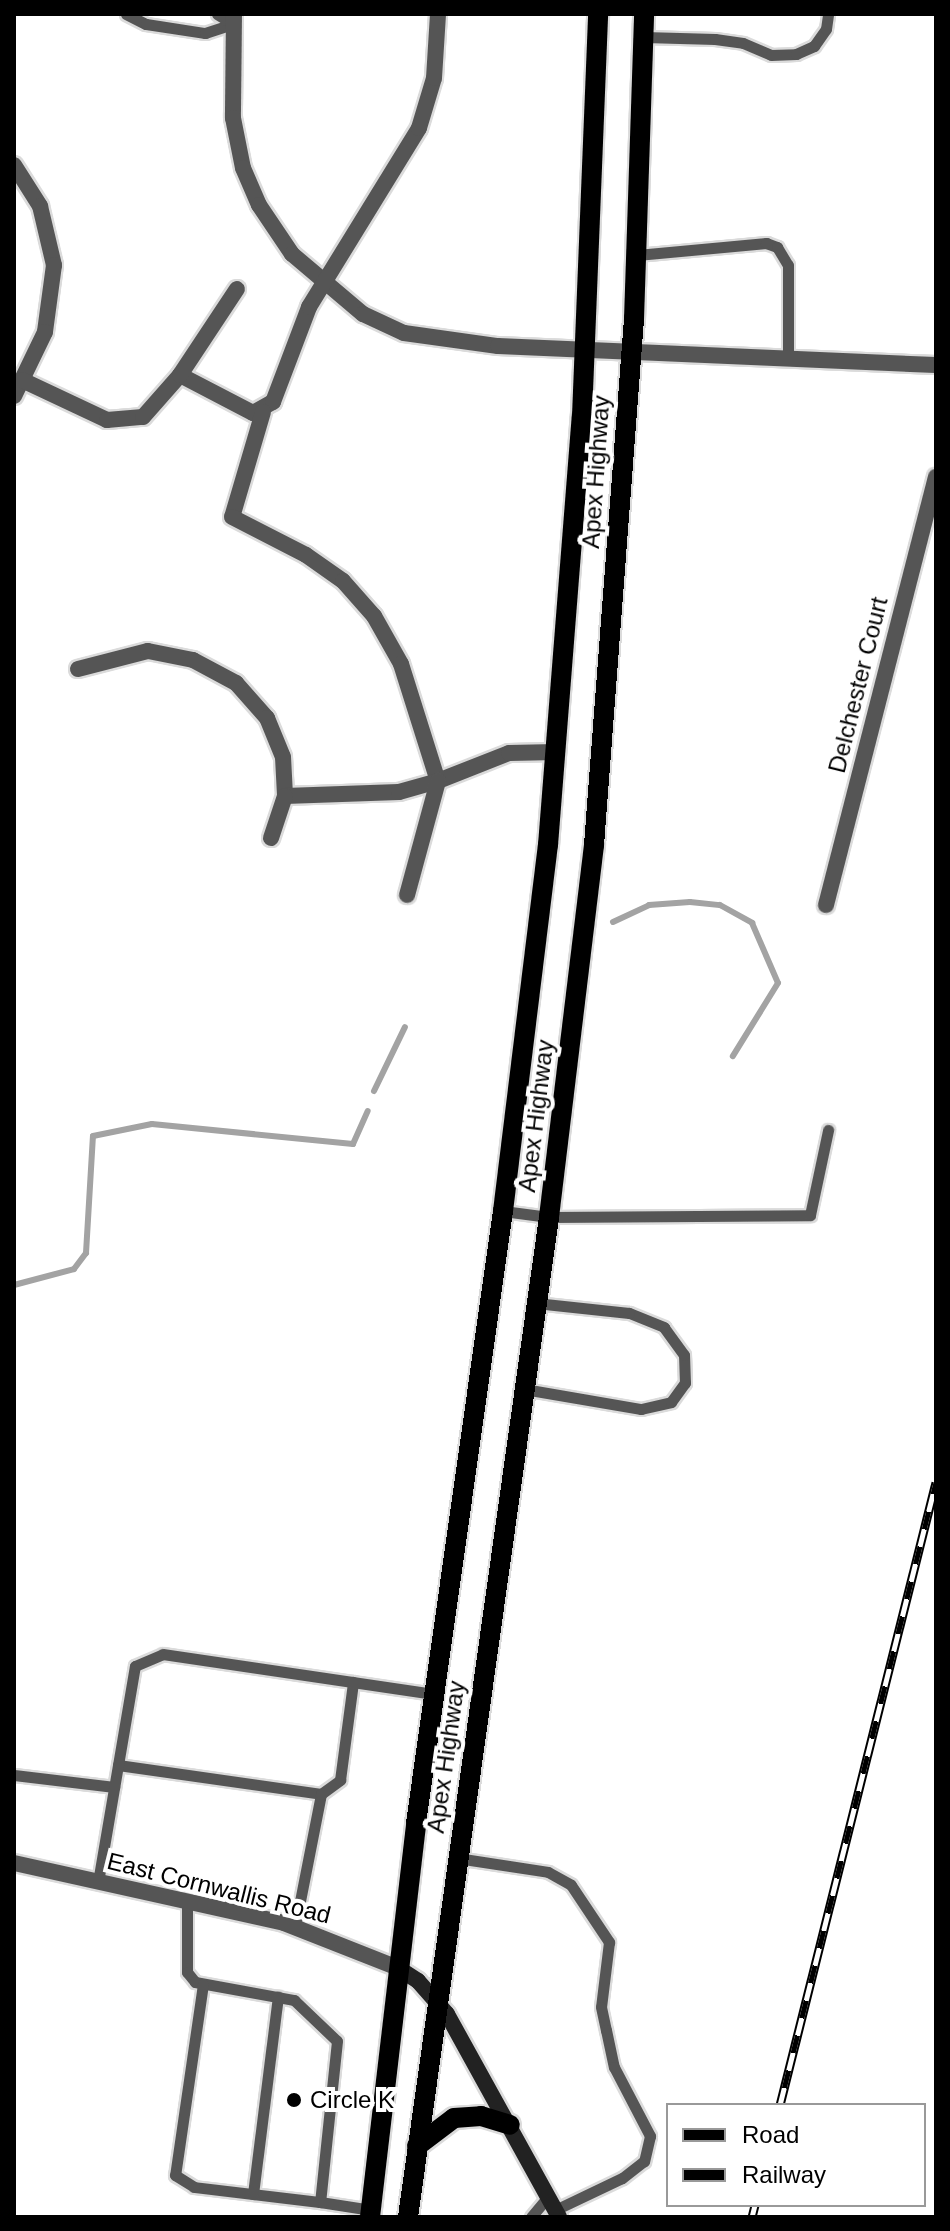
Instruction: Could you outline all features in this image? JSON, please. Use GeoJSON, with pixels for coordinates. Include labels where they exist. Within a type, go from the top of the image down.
{"type":"FeatureCollection","features":[{"type":"Feature","properties":{"kind":"main road","name":"Apex Highway"},"geometry":{"type":"LineString","coordinates":[[371,2213],[398,1968],[503,1211],[556,752],[586,351],[598,14]]}},
{"type":"Feature","properties":{"kind":"main road","name":"Apex Highway"},"geometry":{"type":"LineString","coordinates":[[408,2217],[436,2000],[549,1217],[595,830],[637,255],[644,14]]}},
{"type":"Feature","properties":{"kind":"main road","name":"East Cornwallis Road"},"geometry":{"type":"LineString","coordinates":[[398,1968],[436,2000],[510,2125],[554,2208]]}},
{"type":"Feature","properties":{"kind":"main road"},"geometry":{"type":"LineString","coordinates":[[417,2146],[454,2118],[481,2116],[510,2125]]}},
{"type":"Feature","properties":{"kind":"street"},"geometry":{"type":"LineString","coordinates":[[407,895],[438,781],[401,664],[374,616],[343,581],[306,555],[232,517],[263,412],[273,402],[322,284],[419,128],[434,78],[438,14]]}},
{"type":"Feature","properties":{"kind":"street"},"geometry":{"type":"LineString","coordinates":[[233,19],[233,118],[243,168],[270,226],[322,284],[363,314],[404,333],[586,351],[936,365]]}},
{"type":"Feature","properties":{"kind":"street"},"geometry":{"type":"LineString","coordinates":[[14,165],[40,206],[54,265],[45,332],[14,396]]}},
{"type":"Feature","properties":{"kind":"street"},"geometry":{"type":"LineString","coordinates":[[22,380],[88,414],[124,421],[143,417],[180,375],[237,289]]}},
{"type":"Feature","properties":{"kind":"street"},"geometry":{"type":"LineString","coordinates":[[180,375],[239,407],[263,412]]}},
{"type":"Feature","properties":{"kind":"street","name":"Delchester Court"},"geometry":{"type":"LineString","coordinates":[[826,905],[936,477]]}},
{"type":"Feature","properties":{"kind":"street"},"geometry":{"type":"LineString","coordinates":[[78,669],[148,651],[193,660],[236,683],[267,718],[283,757],[285,796],[271,838]]}},
{"type":"Feature","properties":{"kind":"street"},"geometry":{"type":"LineString","coordinates":[[285,796],[399,792],[438,781],[509,753],[556,752]]}},
{"type":"Feature","properties":{"kind":"street","name":"East Cornwallis Road"},"geometry":{"type":"LineString","coordinates":[[14,1863],[295,1927],[398,1968]]}},
{"type":"Feature","properties":{"kind":"lane"},"geometry":{"type":"LineString","coordinates":[[126,14],[146,24],[205,33],[233,19]]}},
{"type":"Feature","properties":{"kind":"lane"},"geometry":{"type":"LineString","coordinates":[[217,14],[233,19]]}},
{"type":"Feature","properties":{"kind":"lane"},"geometry":{"type":"LineString","coordinates":[[644,37],[715,39],[743,43],[771,55],[796,54],[814,46],[826,29],[828,14]]}},
{"type":"Feature","properties":{"kind":"lane"},"geometry":{"type":"LineString","coordinates":[[637,255],[766,243],[777,247],[788,265],[788,359]]}},
{"type":"Feature","properties":{"kind":"lane"},"geometry":{"type":"LineString","coordinates":[[503,1211],[549,1217],[810,1215],[828,1130]]}},
{"type":"Feature","properties":{"kind":"lane"},"geometry":{"type":"LineString","coordinates":[[524,1389],[641,1409],[671,1402],[685,1383],[684,1355],[664,1327],[629,1313],[536,1303]]}},
{"type":"Feature","properties":{"kind":"lane"},"geometry":{"type":"LineString","coordinates":[[98,1882],[135,1666],[163,1654],[435,1694]]}},
{"type":"Feature","properties":{"kind":"lane"},"geometry":{"type":"LineString","coordinates":[[295,1927],[321,1794],[340,1780],[353,1682]]}},
{"type":"Feature","properties":{"kind":"lane"},"geometry":{"type":"LineString","coordinates":[[118,1765],[321,1794]]}},
{"type":"Feature","properties":{"kind":"lane"},"geometry":{"type":"LineString","coordinates":[[14,1775],[114,1787]]}},
{"type":"Feature","properties":{"kind":"lane"},"geometry":{"type":"LineString","coordinates":[[457,1858],[548,1872],[571,1885],[609,1942],[601,2007],[614,2067],[650,2136],[644,2161],[622,2178],[531,2217]]}},
{"type":"Feature","properties":{"kind":"lane"},"geometry":{"type":"LineString","coordinates":[[187,1902],[187,1972],[203,1984],[294,2000],[337,2041],[320,2202]]}},
{"type":"Feature","properties":{"kind":"lane"},"geometry":{"type":"LineString","coordinates":[[203,1984],[175,2175],[194,2187],[320,2202],[371,2213]]}},
{"type":"Feature","properties":{"kind":"lane"},"geometry":{"type":"LineString","coordinates":[[253,2194],[278,1997]]}},
{"type":"Feature","properties":{"kind":"waterway"},"geometry":{"type":"LineString","coordinates":[[613,922],[649,905],[690,902],[720,905],[752,923],[778,983],[733,1056]]}},
{"type":"Feature","properties":{"kind":"waterway"},"geometry":{"type":"LineString","coordinates":[[374,1091],[405,1027]]}},
{"type":"Feature","properties":{"kind":"waterway"},"geometry":{"type":"LineString","coordinates":[[14,1285],[74,1269],[86,1253],[93,1136],[152,1124],[353,1144],[368,1111]]}},
{"type":"Feature","properties":{"kind":"railway"},"geometry":{"type":"LineString","coordinates":[[781,2103],[936,1482]]}},
{"type":"Feature","properties":{"kind":"railway"},"geometry":{"type":"LineString","coordinates":[[752,2217],[754,2207]]}},
{"type":"Feature","properties":{"kind":"place","name":"Circle K"},"geometry":{"type":"Point","coordinates":[294,2100]}}]}
